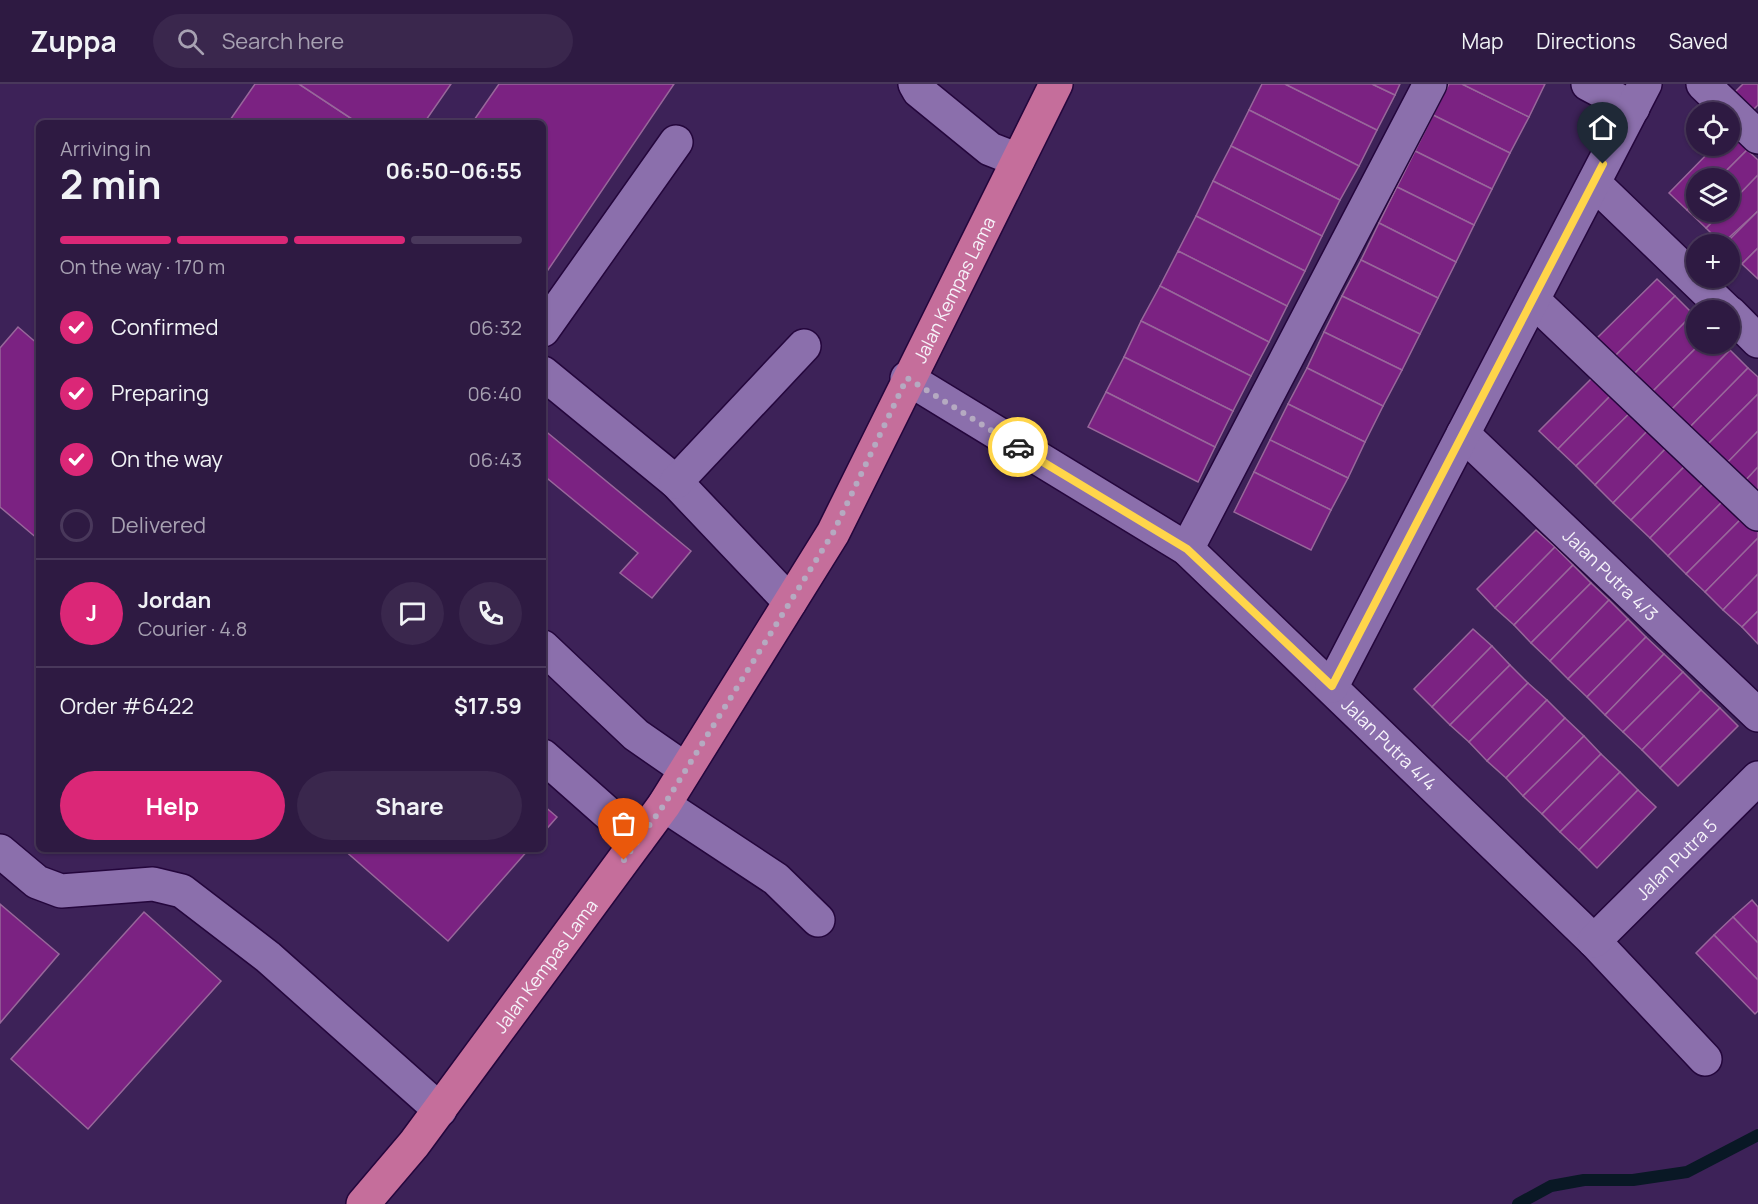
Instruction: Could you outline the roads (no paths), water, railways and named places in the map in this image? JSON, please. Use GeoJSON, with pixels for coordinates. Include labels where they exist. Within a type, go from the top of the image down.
{"type":"FeatureCollection","features":[{"type":"Feature","properties":{"kind":"main road","name":"Jalan Kempas Lama"},"geometry":{"type":"LineString","coordinates":[[363,1204],[440,1110],[664,805],[833,533],[907,378],[1056,84]]}},
{"type":"Feature","properties":{"kind":"street"},"geometry":{"type":"LineString","coordinates":[[915,84],[919,91],[990,149],[1018,160]]}},
{"type":"Feature","properties":{"kind":"street"},"geometry":{"type":"LineString","coordinates":[[1187,549],[1430,84]]}},
{"type":"Feature","properties":{"kind":"street"},"geometry":{"type":"LineString","coordinates":[[1332,686],[1639,96],[1588,84]]}},
{"type":"Feature","properties":{"kind":"street"},"geometry":{"type":"LineString","coordinates":[[1703,84],[1758,137]]}},
{"type":"Feature","properties":{"kind":"street"},"geometry":{"type":"LineString","coordinates":[[546,326],[676,142]]}},
{"type":"Feature","properties":{"kind":"street"},"geometry":{"type":"LineString","coordinates":[[1594,183],[1716,300]]}},
{"type":"Feature","properties":{"kind":"street"},"geometry":{"type":"LineString","coordinates":[[1533,300],[1758,514]]}},
{"type":"Feature","properties":{"kind":"street"},"geometry":{"type":"LineString","coordinates":[[1740,324],[1758,341]]}},
{"type":"Feature","properties":{"kind":"street"},"geometry":{"type":"LineString","coordinates":[[676,482],[804,346]]}},
{"type":"Feature","properties":{"kind":"street"},"geometry":{"type":"LineString","coordinates":[[546,375],[676,482],[790,602]]}},
{"type":"Feature","properties":{"kind":"street","name":"Jalan Putra 4/4"},"geometry":{"type":"LineString","coordinates":[[907,378],[1187,549],[1332,686],[1594,941],[1705,1059]]}},
{"type":"Feature","properties":{"kind":"street","name":"Jalan Putra 4/3"},"geometry":{"type":"LineString","coordinates":[[1463,434],[1758,715]]}},
{"type":"Feature","properties":{"kind":"street"},"geometry":{"type":"LineString","coordinates":[[546,650],[636,735],[685,769]]}},
{"type":"Feature","properties":{"kind":"street"},"geometry":{"type":"LineString","coordinates":[[546,759],[638,840]]}},
{"type":"Feature","properties":{"kind":"street","name":"Jalan Putra 5"},"geometry":{"type":"LineString","coordinates":[[1594,941],[1758,778]]}},
{"type":"Feature","properties":{"kind":"street"},"geometry":{"type":"LineString","coordinates":[[664,805],[776,879],[818,920]]}},
{"type":"Feature","properties":{"kind":"street"},"geometry":{"type":"LineString","coordinates":[[0,851],[38,882],[61,891],[153,884],[182,891],[268,957],[440,1110]]}},
{"type":"Feature","properties":{"kind":"waterway"},"geometry":{"type":"LineString","coordinates":[[1518,1204],[1551,1186],[1584,1180],[1633,1180],[1687,1172],[1758,1135]]}}]}
